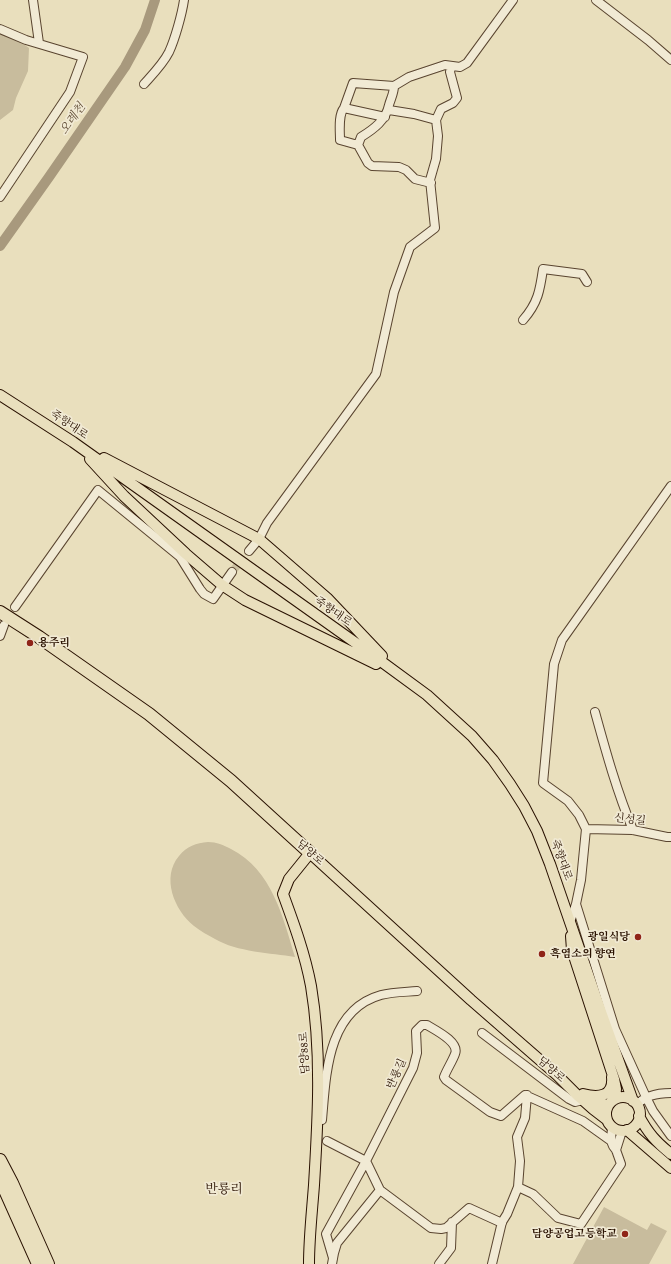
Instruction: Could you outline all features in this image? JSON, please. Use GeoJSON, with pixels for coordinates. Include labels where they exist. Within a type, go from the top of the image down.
{"type":"FeatureCollection","features":[{"type":"Feature","properties":{"kind":"highway","name":"담양로"},"geometry":{"type":"LineString","coordinates":[[0,612],[26,628],[149,714],[231,781],[310,854]]}},
{"type":"Feature","properties":{"kind":"highway"},"geometry":{"type":"LineString","coordinates":[[0,1160],[12,1183],[48,1264]]}},
{"type":"Feature","properties":{"kind":"highway"},"geometry":{"type":"LineString","coordinates":[[0,1179],[38,1264]]}},
{"type":"Feature","properties":{"kind":"main road","name":"죽향대로"},"geometry":{"type":"LineString","coordinates":[[0,395],[73,442],[400,675],[427,695],[472,736],[493,760],[510,784],[537,831],[635,1103]]}},
{"type":"Feature","properties":{"kind":"main road"},"geometry":{"type":"LineString","coordinates":[[73,442],[259,539],[327,598],[400,675]]}},
{"type":"Feature","properties":{"kind":"main road"},"geometry":{"type":"LineString","coordinates":[[73,442],[130,501],[186,554],[222,585],[245,600],[400,675]]}},
{"type":"Feature","properties":{"kind":"main road","name":"담양로"},"geometry":{"type":"LineString","coordinates":[[310,854],[593,1109],[617,1127]]}},
{"type":"Feature","properties":{"kind":"main road","name":"담양88로"},"geometry":{"type":"LineString","coordinates":[[309,1264],[318,1084],[317,1035],[311,986],[305,959],[283,894],[289,879],[310,854]]}},
{"type":"Feature","properties":{"kind":"main road","name":"죽향대로"},"geometry":{"type":"LineString","coordinates":[[570,922],[572,950],[611,1067],[616,1089],[612,1102]]}},
{"type":"Feature","properties":{"kind":"main road"},"geometry":{"type":"LineString","coordinates":[[572,1090],[592,1096],[603,1095],[608,1091],[611,1085],[611,1067]]}},
{"type":"Feature","properties":{"kind":"main road"},"geometry":{"type":"LineString","coordinates":[[671,1154],[658,1144],[650,1134],[639,1116],[635,1103],[628,1098],[621,1097],[612,1102],[606,1110],[617,1127],[671,1168]]}},
{"type":"Feature","properties":{"kind":"main road"},"geometry":{"type":"LineString","coordinates":[[584,1100],[612,1102]]}},
{"type":"Feature","properties":{"kind":"main road"},"geometry":{"type":"LineString","coordinates":[[617,1127],[635,1125],[639,1116]]}},
{"type":"Feature","properties":{"kind":"street"},"geometry":{"type":"LineString","coordinates":[[33,0],[39,43]]}},
{"type":"Feature","properties":{"kind":"street"},"geometry":{"type":"LineString","coordinates":[[144,84],[169,52],[184,0]]}},
{"type":"Feature","properties":{"kind":"street"},"geometry":{"type":"LineString","coordinates":[[358,145],[340,140],[342,110],[353,83],[394,86],[409,77],[445,65],[460,67],[467,63],[513,0]]}},
{"type":"Feature","properties":{"kind":"street"},"geometry":{"type":"LineString","coordinates":[[596,0],[648,40],[671,60]]}},
{"type":"Feature","properties":{"kind":"street"},"geometry":{"type":"LineString","coordinates":[[0,29],[26,40],[83,57],[70,92],[0,197]]}},
{"type":"Feature","properties":{"kind":"street"},"geometry":{"type":"LineString","coordinates":[[249,551],[259,539],[267,523],[376,374],[394,292],[410,247],[435,228],[430,180],[436,159],[438,136],[436,120],[441,109],[451,104],[457,98],[450,72],[451,67]]}},
{"type":"Feature","properties":{"kind":"street"},"geometry":{"type":"LineString","coordinates":[[394,86],[394,93],[389,110],[385,117],[367,133],[360,137],[358,145],[368,163],[372,166],[399,167],[406,170],[415,179],[431,183]]}},
{"type":"Feature","properties":{"kind":"street"},"geometry":{"type":"LineString","coordinates":[[344,108],[385,117]]}},
{"type":"Feature","properties":{"kind":"street"},"geometry":{"type":"LineString","coordinates":[[389,110],[414,114],[436,120]]}},
{"type":"Feature","properties":{"kind":"street"},"geometry":{"type":"LineString","coordinates":[[523,320],[529,314],[539,294],[543,269],[582,274],[587,282]]}},
{"type":"Feature","properties":{"kind":"street"},"geometry":{"type":"LineString","coordinates":[[570,922],[576,904],[581,880],[586,829],[580,815],[568,801],[542,784],[554,664],[562,640],[671,486]]}},
{"type":"Feature","properties":{"kind":"street"},"geometry":{"type":"LineString","coordinates":[[15,607],[98,490],[180,557],[204,594],[213,599],[232,572]]}},
{"type":"Feature","properties":{"kind":"street"},"geometry":{"type":"LineString","coordinates":[[0,636],[4,625]]}},
{"type":"Feature","properties":{"kind":"street"},"geometry":{"type":"LineString","coordinates":[[595,712],[624,809],[633,830]]}},
{"type":"Feature","properties":{"kind":"street","name":"신성길"},"geometry":{"type":"LineString","coordinates":[[586,829],[633,830],[671,837]]}},
{"type":"Feature","properties":{"kind":"street"},"geometry":{"type":"LineString","coordinates":[[576,904],[615,1030],[646,1097],[671,1136]]}},
{"type":"Feature","properties":{"kind":"street"},"geometry":{"type":"LineString","coordinates":[[314,1186],[328,1061],[336,1035],[353,1011],[364,1002],[380,995],[417,991]]}},
{"type":"Feature","properties":{"kind":"street","name":"반룡길"},"geometry":{"type":"LineString","coordinates":[[333,1261],[326,1234],[366,1161],[413,1068],[417,1053],[416,1031],[422,1025],[427,1024],[449,1039],[455,1047],[456,1053],[444,1077],[446,1080],[490,1112],[501,1116],[520,1098],[525,1094],[527,1095]]}},
{"type":"Feature","properties":{"kind":"street"},"geometry":{"type":"LineString","coordinates":[[482,1033],[569,1099],[575,1102],[584,1100]]}},
{"type":"Feature","properties":{"kind":"street"},"geometry":{"type":"LineString","coordinates":[[635,1103],[646,1097],[662,1093],[671,1093]]}},
{"type":"Feature","properties":{"kind":"street"},"geometry":{"type":"LineString","coordinates":[[492,1264],[502,1223],[518,1187],[520,1161],[516,1140],[525,1118],[527,1095],[583,1121],[611,1141],[621,1164],[581,1224],[558,1218],[533,1194],[518,1187]]}},
{"type":"Feature","properties":{"kind":"street"},"geometry":{"type":"LineString","coordinates":[[611,1141],[617,1127]]}},
{"type":"Feature","properties":{"kind":"street"},"geometry":{"type":"LineString","coordinates":[[616,1150],[617,1127]]}},
{"type":"Feature","properties":{"kind":"street"},"geometry":{"type":"LineString","coordinates":[[327,1141],[366,1161],[380,1190],[431,1228],[446,1228],[469,1208],[502,1223]]}},
{"type":"Feature","properties":{"kind":"street","name":"반룡길"},"geometry":{"type":"LineString","coordinates":[[333,1261],[337,1243],[380,1190]]}},
{"type":"Feature","properties":{"kind":"street"},"geometry":{"type":"LineString","coordinates":[[439,1264],[451,1248],[452,1222]]}},
{"type":"Feature","properties":{"kind":"shaded area"},"geometry":{"type":"Polygon","coordinates":[[[0,34],[11,35],[29,48],[28,71],[16,98],[13,110],[0,120],[0,34]]]}},
{"type":"Feature","properties":{"kind":"shaded area"},"geometry":{"type":"Polygon","coordinates":[[[208,842],[217,843],[231,849],[245,858],[257,869],[274,896],[286,926],[295,957],[233,947],[196,928],[187,919],[172,893],[171,874],[174,864],[182,853],[189,847],[196,844],[208,842]]]}},
{"type":"Feature","properties":{"kind":"shaded area"},"geometry":{"type":"Polygon","coordinates":[[[604,1207],[647,1230],[651,1223],[667,1231],[649,1264],[573,1264],[604,1207]]]}},
{"type":"Feature","properties":{"kind":"waterway","name":"오례천"},"geometry":{"type":"LineString","coordinates":[[0,246],[125,67],[145,30],[155,0]]}},
{"type":"Feature","properties":{"kind":"tunnel"},"geometry":{"type":"LineString","coordinates":[[232,572],[249,551]]}},
{"type":"Feature","properties":{"kind":"place","name":"용주리"},"geometry":{"type":"Point","coordinates":[30,643]}},
{"type":"Feature","properties":{"kind":"place","name":"광일식당"},"geometry":{"type":"Point","coordinates":[638,937]}},
{"type":"Feature","properties":{"kind":"place","name":"흑염소의 향연"},"geometry":{"type":"Point","coordinates":[542,954]}},
{"type":"Feature","properties":{"kind":"place","name":"담양공업고등학교"},"geometry":{"type":"Point","coordinates":[625,1234]}},
{"type":"Feature","properties":{"kind":"district","name":"반룡리"},"geometry":{"type":"Point","coordinates":[224,1190]}}]}
